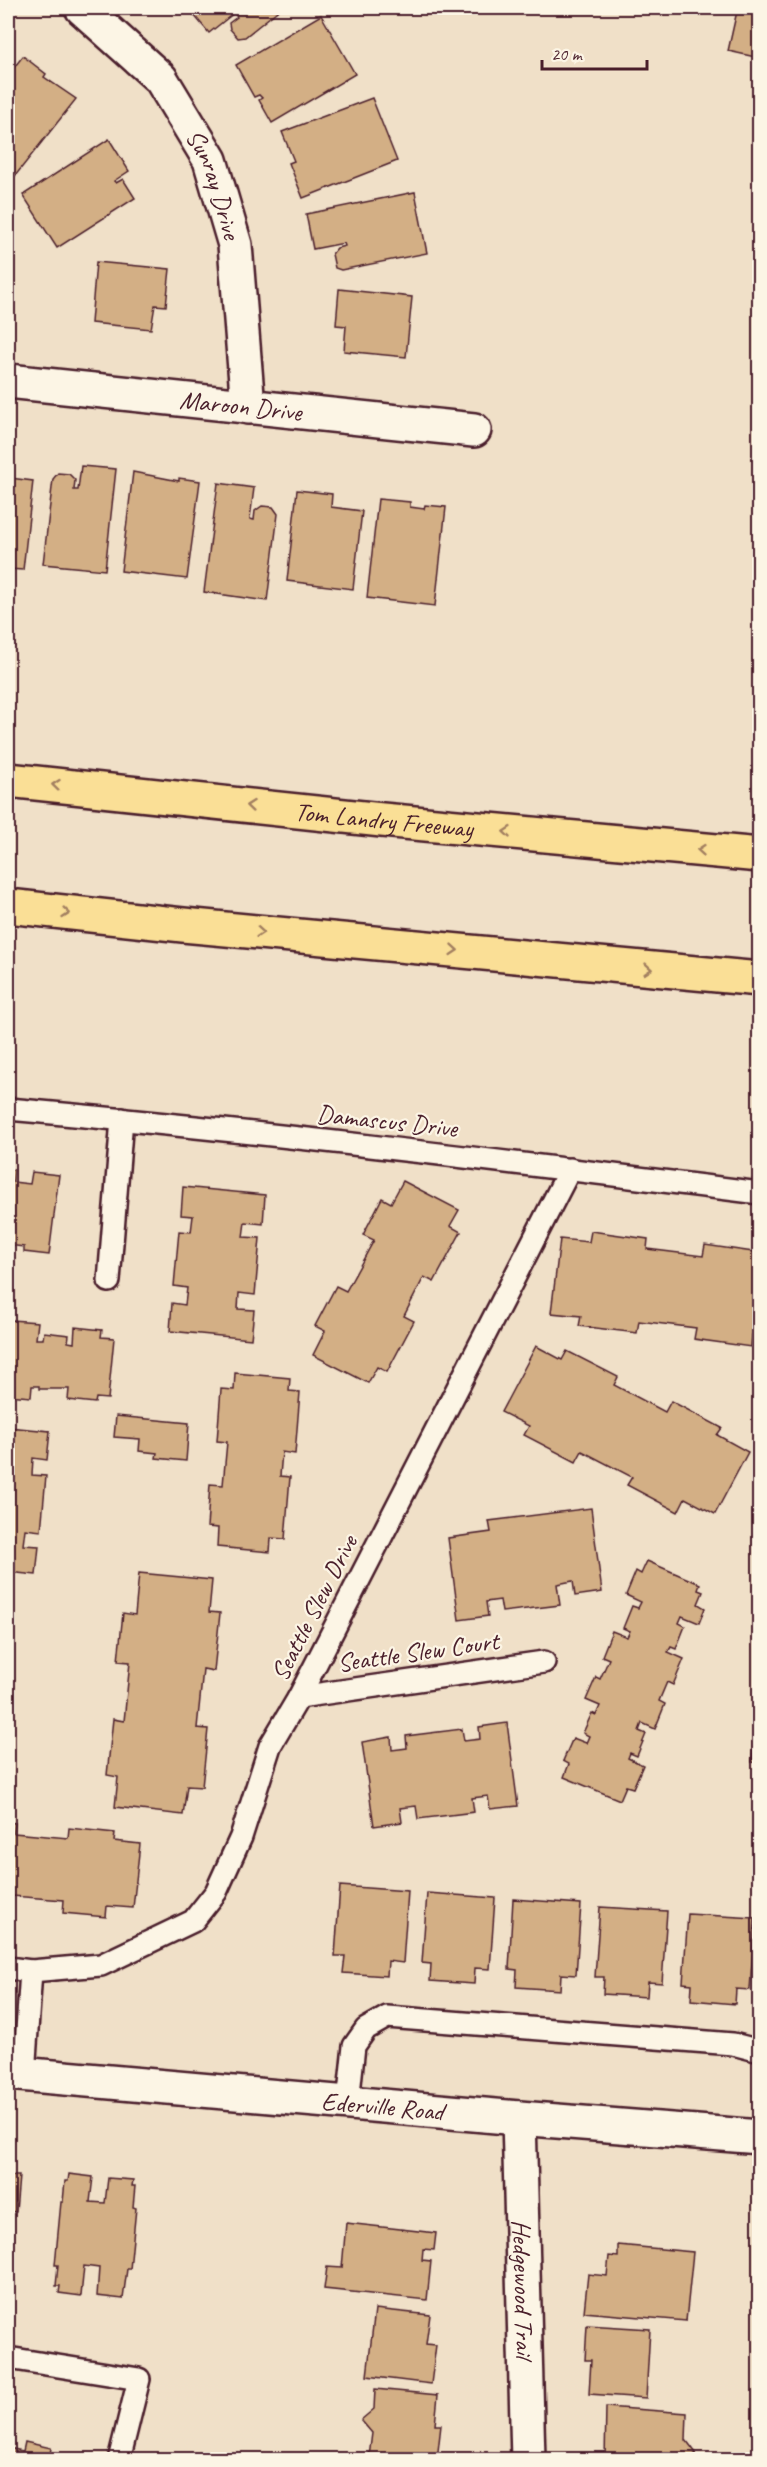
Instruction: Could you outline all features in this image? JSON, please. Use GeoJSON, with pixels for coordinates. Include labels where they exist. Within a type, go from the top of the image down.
{"type":"FeatureCollection","features":[{"type":"Feature","properties":{"kind":"highway","name":"Tom Landry Freeway"},"geometry":{"type":"LineString","coordinates":[[8,780],[393,821],[759,855]]}},
{"type":"Feature","properties":{"kind":"highway"},"geometry":{"type":"LineString","coordinates":[[8,906],[195,926],[759,979]]}},
{"type":"Feature","properties":{"kind":"street","name":"Sunray Drive"},"geometry":{"type":"LineString","coordinates":[[82,8],[161,79],[210,160],[235,245],[248,407]]}},
{"type":"Feature","properties":{"kind":"street","name":"Maroon Drive"},"geometry":{"type":"LineString","coordinates":[[8,381],[474,430]]}},
{"type":"Feature","properties":{"kind":"street","name":"Ederville Road"},"geometry":{"type":"LineString","coordinates":[[16,2074],[759,2137]]}},
{"type":"Feature","properties":{"kind":"street","name":"Hedgewood Trail"},"geometry":{"type":"LineString","coordinates":[[519,2118],[528,2460]]}},
{"type":"Feature","properties":{"kind":"lane","name":"Damascus Drive"},"geometry":{"type":"LineString","coordinates":[[8,1109],[122,1119],[570,1169],[759,1193]]}},
{"type":"Feature","properties":{"kind":"lane"},"geometry":{"type":"LineString","coordinates":[[109,1281],[122,1119]]}},
{"type":"Feature","properties":{"kind":"lane","name":"Seattle Slew Drive"},"geometry":{"type":"LineString","coordinates":[[8,1968],[31,1971],[101,1965],[193,1921],[216,1892],[241,1837],[270,1746],[299,1696],[570,1169]]}},
{"type":"Feature","properties":{"kind":"lane","name":"Seattle Slew Court"},"geometry":{"type":"LineString","coordinates":[[299,1696],[544,1662]]}},
{"type":"Feature","properties":{"kind":"lane"},"geometry":{"type":"LineString","coordinates":[[16,2074],[31,1971]]}},
{"type":"Feature","properties":{"kind":"lane"},"geometry":{"type":"LineString","coordinates":[[348,2103],[354,2046],[366,2029],[387,2017],[733,2044],[759,2051]]}},
{"type":"Feature","properties":{"kind":"lane"},"geometry":{"type":"LineString","coordinates":[[8,2358],[140,2379],[119,2460]]}},
{"type":"Feature","properties":{"kind":"building"},"geometry":{"type":"Polygon","coordinates":[[[188,8],[281,8],[245,37],[238,38],[230,29],[229,23],[237,17],[234,13],[209,33],[188,8]]]}},
{"type":"Feature","properties":{"kind":"building"},"geometry":{"type":"Polygon","coordinates":[[[737,11],[760,16],[760,58],[728,51],[737,11]]]}},
{"type":"Feature","properties":{"kind":"building"},"geometry":{"type":"Polygon","coordinates":[[[321,15],[355,74],[272,123],[259,100],[262,98],[259,95],[254,97],[236,65],[321,15]]]}},
{"type":"Feature","properties":{"kind":"building"},"geometry":{"type":"Polygon","coordinates":[[[23,56],[46,74],[44,77],[76,99],[15,176],[8,170],[8,75],[23,56]]]}},
{"type":"Feature","properties":{"kind":"building"},"geometry":{"type":"Polygon","coordinates":[[[372,98],[397,161],[303,198],[289,163],[294,161],[282,132],[372,98]]]}},
{"type":"Feature","properties":{"kind":"building"},"geometry":{"type":"Polygon","coordinates":[[[109,139],[129,171],[114,181],[116,183],[123,179],[135,198],[57,248],[23,195],[109,139]]]}},
{"type":"Feature","properties":{"kind":"building"},"geometry":{"type":"Polygon","coordinates":[[[415,192],[427,253],[341,270],[335,268],[332,254],[337,248],[345,246],[344,243],[313,249],[306,214],[415,192]]]}},
{"type":"Feature","properties":{"kind":"building"},"geometry":{"type":"Polygon","coordinates":[[[96,262],[170,269],[166,306],[155,305],[151,329],[91,323],[96,262]]]}},
{"type":"Feature","properties":{"kind":"building"},"geometry":{"type":"Polygon","coordinates":[[[339,289],[412,297],[406,357],[344,351],[346,326],[336,325],[339,289]]]}},
{"type":"Feature","properties":{"kind":"building"},"geometry":{"type":"Polygon","coordinates":[[[81,466],[116,469],[105,570],[43,564],[53,479],[58,473],[69,474],[75,480],[74,490],[78,490],[81,466]]]}},
{"type":"Feature","properties":{"kind":"building"},"geometry":{"type":"Polygon","coordinates":[[[133,472],[179,481],[179,478],[200,481],[187,579],[121,571],[133,472]]]}},
{"type":"Feature","properties":{"kind":"building"},"geometry":{"type":"Polygon","coordinates":[[[10,478],[33,481],[23,570],[8,569],[10,478]]]}},
{"type":"Feature","properties":{"kind":"building"},"geometry":{"type":"Polygon","coordinates":[[[218,483],[254,488],[250,519],[254,520],[255,511],[262,506],[273,507],[278,514],[267,601],[204,592],[218,483]]]}},
{"type":"Feature","properties":{"kind":"building"},"geometry":{"type":"Polygon","coordinates":[[[297,490],[332,494],[331,507],[362,511],[353,589],[287,581],[297,490]]]}},
{"type":"Feature","properties":{"kind":"building"},"geometry":{"type":"Polygon","coordinates":[[[378,499],[410,502],[410,507],[424,509],[425,505],[446,507],[435,606],[367,598],[378,499]]]}},
{"type":"Feature","properties":{"kind":"building"},"geometry":{"type":"Polygon","coordinates":[[[8,1169],[14,1170],[13,1182],[30,1184],[32,1172],[59,1175],[49,1255],[24,1252],[24,1247],[8,1245],[8,1169]]]}},
{"type":"Feature","properties":{"kind":"building"},"geometry":{"type":"Polygon","coordinates":[[[403,1181],[459,1210],[450,1226],[461,1232],[434,1282],[424,1277],[404,1316],[414,1321],[387,1372],[377,1367],[368,1383],[313,1355],[325,1331],[315,1326],[336,1286],[346,1291],[374,1240],[363,1235],[382,1198],[391,1203],[403,1181]]]}},
{"type":"Feature","properties":{"kind":"building"},"geometry":{"type":"Polygon","coordinates":[[[183,1187],[265,1195],[263,1224],[245,1222],[243,1237],[260,1238],[255,1295],[239,1293],[238,1309],[254,1310],[251,1339],[170,1331],[172,1303],[185,1305],[187,1288],[174,1286],[179,1231],[191,1232],[193,1216],[181,1215],[183,1187]]]}},
{"type":"Feature","properties":{"kind":"building"},"geometry":{"type":"Polygon","coordinates":[[[591,1231],[648,1239],[647,1249],[703,1256],[705,1245],[760,1253],[760,1336],[752,1335],[751,1347],[694,1339],[696,1328],[639,1321],[637,1333],[579,1326],[581,1316],[551,1313],[560,1239],[589,1242],[591,1231]]]}},
{"type":"Feature","properties":{"kind":"building"},"geometry":{"type":"Polygon","coordinates":[[[11,1320],[38,1322],[36,1339],[43,1339],[44,1332],[69,1335],[68,1342],[74,1343],[75,1327],[102,1330],[101,1337],[114,1338],[108,1399],[96,1398],[95,1403],[68,1400],[69,1389],[39,1389],[39,1386],[32,1386],[31,1397],[8,1395],[8,1326],[11,1320]]]}},
{"type":"Feature","properties":{"kind":"building"},"geometry":{"type":"Polygon","coordinates":[[[536,1346],[562,1360],[567,1351],[618,1377],[614,1385],[665,1412],[671,1401],[722,1428],[717,1435],[748,1452],[715,1514],[685,1498],[678,1512],[627,1485],[632,1477],[582,1451],[576,1462],[524,1435],[529,1426],[501,1412],[536,1346]]]}},
{"type":"Feature","properties":{"kind":"building"},"geometry":{"type":"Polygon","coordinates":[[[235,1373],[290,1378],[289,1391],[300,1392],[295,1454],[282,1452],[280,1476],[290,1477],[285,1539],[271,1538],[270,1552],[217,1547],[218,1528],[207,1527],[210,1484],[223,1485],[227,1442],[217,1441],[221,1389],[234,1390],[235,1373]]]}},
{"type":"Feature","properties":{"kind":"building"},"geometry":{"type":"Polygon","coordinates":[[[116,1416],[189,1423],[186,1461],[156,1458],[157,1453],[139,1451],[140,1439],[114,1437],[116,1416]]]}},
{"type":"Feature","properties":{"kind":"building"},"geometry":{"type":"Polygon","coordinates":[[[8,1427],[50,1431],[47,1460],[33,1458],[32,1475],[46,1476],[41,1531],[25,1529],[23,1545],[39,1546],[36,1575],[8,1572],[8,1427]]]}},
{"type":"Feature","properties":{"kind":"building"},"geometry":{"type":"Polygon","coordinates":[[[591,1508],[602,1592],[575,1596],[573,1581],[557,1584],[560,1605],[502,1612],[500,1600],[486,1602],[488,1616],[459,1620],[448,1538],[491,1532],[489,1521],[591,1508]]]}},
{"type":"Feature","properties":{"kind":"building"},"geometry":{"type":"Polygon","coordinates":[[[647,1561],[700,1584],[698,1590],[703,1592],[698,1604],[705,1608],[699,1623],[682,1616],[679,1623],[685,1626],[676,1649],[671,1647],[668,1652],[684,1659],[673,1685],[667,1682],[659,1701],[665,1704],[655,1729],[642,1723],[639,1731],[646,1734],[637,1756],[630,1753],[628,1758],[643,1765],[633,1788],[626,1786],[620,1800],[564,1777],[569,1764],[563,1761],[573,1738],[586,1743],[589,1736],[583,1733],[592,1713],[596,1715],[600,1706],[586,1700],[596,1677],[600,1679],[609,1659],[602,1656],[612,1631],[627,1637],[630,1631],[623,1628],[632,1606],[638,1608],[641,1602],[626,1595],[636,1571],[641,1574],[647,1561]]]}},
{"type":"Feature","properties":{"kind":"building"},"geometry":{"type":"Polygon","coordinates":[[[139,1573],[212,1580],[209,1612],[220,1613],[214,1671],[203,1669],[197,1728],[208,1729],[202,1787],[187,1786],[183,1815],[115,1807],[118,1777],[107,1775],[113,1719],[124,1721],[130,1662],[118,1661],[123,1613],[135,1615],[139,1573]]]}},
{"type":"Feature","properties":{"kind":"building"},"geometry":{"type":"Polygon","coordinates":[[[757,1682],[760,1682],[760,1763],[752,1762],[757,1682]]]}},
{"type":"Feature","properties":{"kind":"building"},"geometry":{"type":"Polygon","coordinates":[[[507,1723],[518,1806],[490,1809],[488,1796],[472,1798],[474,1812],[418,1819],[416,1806],[400,1808],[402,1822],[374,1826],[362,1742],[391,1737],[392,1750],[407,1748],[406,1736],[462,1729],[464,1741],[480,1739],[479,1727],[507,1723]]]}},
{"type":"Feature","properties":{"kind":"building"},"geometry":{"type":"Polygon","coordinates":[[[8,1822],[15,1823],[14,1833],[68,1838],[69,1828],[115,1833],[114,1841],[140,1844],[133,1908],[107,1906],[106,1917],[63,1913],[64,1900],[12,1896],[11,1908],[8,1908],[8,1822]]]}},
{"type":"Feature","properties":{"kind":"building"},"geometry":{"type":"Polygon","coordinates":[[[340,1886],[408,1891],[403,1963],[388,1961],[387,1976],[343,1973],[345,1956],[335,1956],[340,1886]]]}},
{"type":"Feature","properties":{"kind":"building"},"geometry":{"type":"Polygon","coordinates":[[[427,1893],[495,1898],[490,1969],[475,1968],[474,1984],[430,1981],[431,1964],[422,1963],[427,1893]]]}},
{"type":"Feature","properties":{"kind":"building"},"geometry":{"type":"Polygon","coordinates":[[[513,1899],[581,1904],[576,1975],[561,1974],[560,1990],[516,1987],[517,1970],[509,1969],[513,1899]]]}},
{"type":"Feature","properties":{"kind":"building"},"geometry":{"type":"Polygon","coordinates":[[[600,1907],[667,1911],[662,1983],[648,1982],[647,1997],[603,1994],[604,1977],[595,1977],[600,1907]]]}},
{"type":"Feature","properties":{"kind":"building"},"geometry":{"type":"Polygon","coordinates":[[[688,1914],[755,1918],[750,1990],[736,1989],[735,2004],[691,2000],[692,1984],[683,1983],[688,1914]]]}},
{"type":"Feature","properties":{"kind":"building"},"geometry":{"type":"Polygon","coordinates":[[[8,2169],[11,2169],[10,2176],[19,2176],[16,2212],[8,2211],[8,2169]]]}},
{"type":"Feature","properties":{"kind":"building"},"geometry":{"type":"Polygon","coordinates":[[[69,2174],[93,2177],[90,2202],[105,2203],[108,2178],[133,2180],[132,2186],[135,2186],[133,2207],[136,2208],[130,2269],[127,2269],[123,2299],[97,2296],[99,2268],[84,2266],[81,2296],[59,2293],[60,2286],[56,2286],[58,2265],[55,2265],[61,2202],[63,2202],[65,2181],[68,2181],[69,2174]]]}},
{"type":"Feature","properties":{"kind":"building"},"geometry":{"type":"Polygon","coordinates":[[[346,2223],[436,2233],[434,2250],[423,2249],[422,2260],[431,2261],[427,2300],[324,2289],[327,2267],[342,2268],[346,2223]]]}},
{"type":"Feature","properties":{"kind":"building"},"geometry":{"type":"Polygon","coordinates":[[[618,2245],[693,2252],[686,2321],[584,2312],[588,2274],[607,2276],[609,2256],[618,2257],[618,2245]]]}},
{"type":"Feature","properties":{"kind":"building"},"geometry":{"type":"Polygon","coordinates":[[[8,2256],[11,2256],[8,2290],[8,2256]]]}},
{"type":"Feature","properties":{"kind":"building"},"geometry":{"type":"Polygon","coordinates":[[[375,2309],[430,2315],[426,2344],[436,2345],[431,2384],[367,2376],[375,2309]]]}},
{"type":"Feature","properties":{"kind":"building"},"geometry":{"type":"Polygon","coordinates":[[[587,2325],[650,2329],[646,2398],[589,2394],[591,2360],[585,2360],[587,2325]]]}},
{"type":"Feature","properties":{"kind":"building"},"geometry":{"type":"Polygon","coordinates":[[[375,2389],[438,2395],[435,2425],[441,2425],[437,2460],[369,2457],[372,2433],[361,2420],[374,2409],[375,2389]]]}},
{"type":"Feature","properties":{"kind":"building"},"geometry":{"type":"Polygon","coordinates":[[[606,2407],[687,2413],[686,2440],[696,2453],[689,2460],[605,2460],[606,2407]]]}},
{"type":"Feature","properties":{"kind":"building"},"geometry":{"type":"Polygon","coordinates":[[[25,2442],[51,2448],[49,2460],[8,2460],[8,2448],[23,2451],[25,2442]]]}}]}
